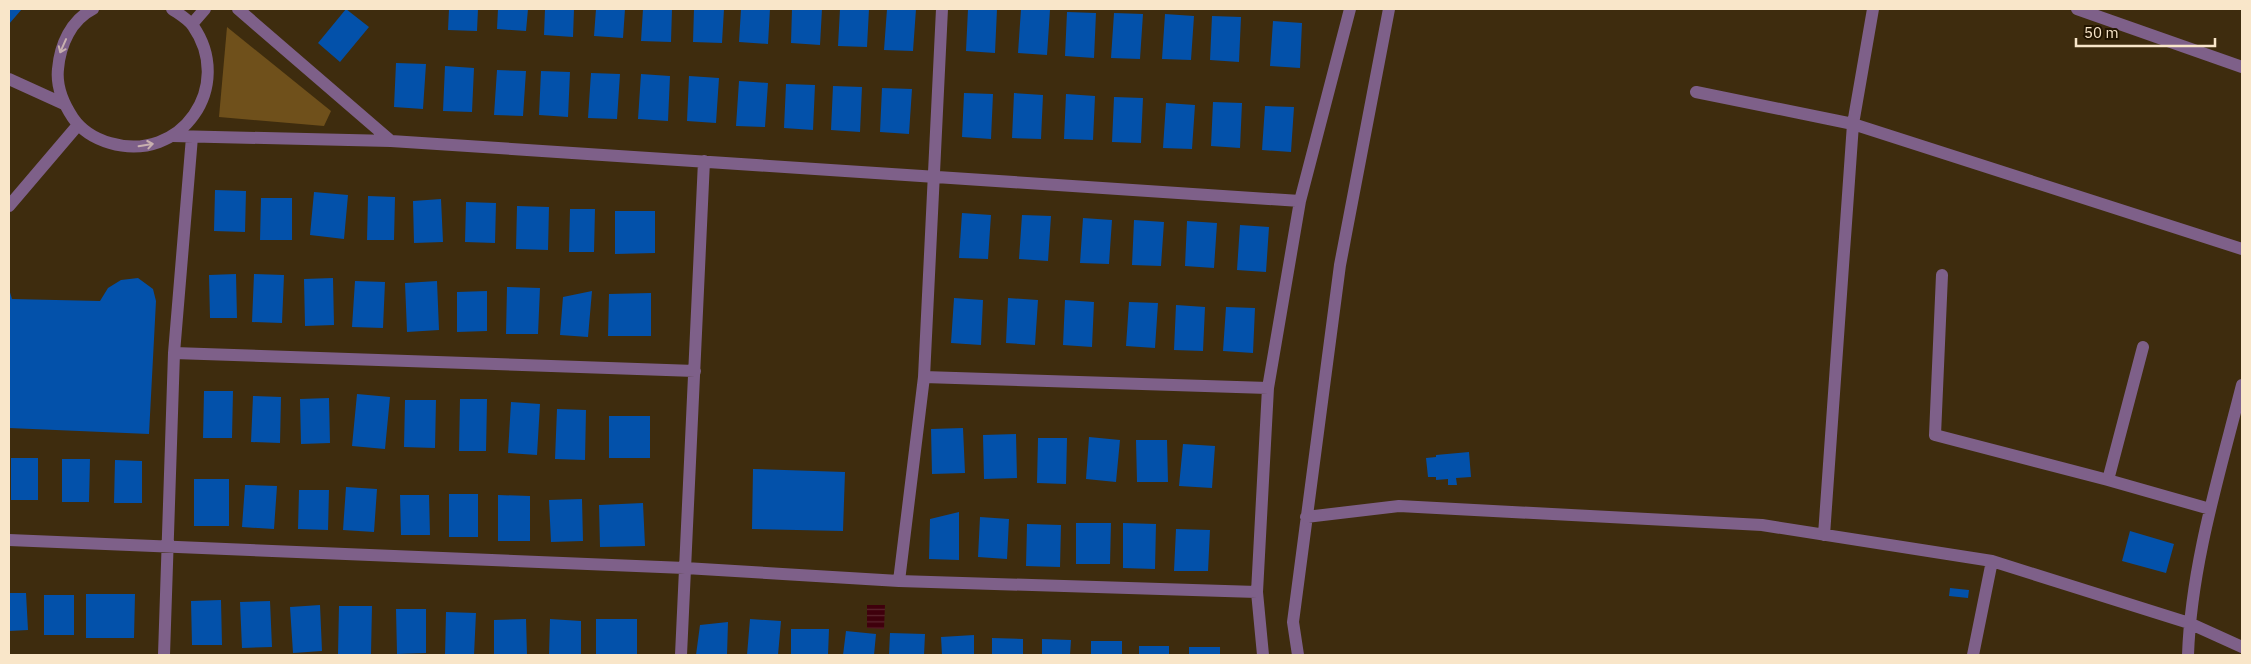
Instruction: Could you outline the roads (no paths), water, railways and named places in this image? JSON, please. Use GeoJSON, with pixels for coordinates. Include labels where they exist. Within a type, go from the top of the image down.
{"type":"FeatureCollection","features":[{"type":"Feature","properties":{"kind":"street"},"geometry":{"type":"LineString","coordinates":[[93,9],[70,30],[59,54],[57,79],[64,104],[78,125],[99,140],[123,147],[149,146],[173,136],[192,120],[204,97],[209,72],[204,46],[192,24],[172,9]]}},
{"type":"Feature","properties":{"kind":"street"},"geometry":{"type":"LineString","coordinates":[[192,24],[205,9]]}},
{"type":"Feature","properties":{"kind":"street"},"geometry":{"type":"LineString","coordinates":[[238,9],[392,140]]}},
{"type":"Feature","properties":{"kind":"street"},"geometry":{"type":"LineString","coordinates":[[899,581],[924,377],[942,9]]}},
{"type":"Feature","properties":{"kind":"street"},"geometry":{"type":"LineString","coordinates":[[1263,655],[1257,592],[1268,388],[1300,201],[1350,9]]}},
{"type":"Feature","properties":{"kind":"street"},"geometry":{"type":"LineString","coordinates":[[1298,655],[1293,622],[1340,265],[1389,9]]}},
{"type":"Feature","properties":{"kind":"street"},"geometry":{"type":"LineString","coordinates":[[1824,534],[1853,124],[1873,9]]}},
{"type":"Feature","properties":{"kind":"street"},"geometry":{"type":"LineString","coordinates":[[2077,9],[2242,67]]}},
{"type":"Feature","properties":{"kind":"street"},"geometry":{"type":"LineString","coordinates":[[9,79],[64,104]]}},
{"type":"Feature","properties":{"kind":"street"},"geometry":{"type":"LineString","coordinates":[[1696,92],[1853,124],[2242,249]]}},
{"type":"Feature","properties":{"kind":"street"},"geometry":{"type":"LineString","coordinates":[[9,206],[78,125]]}},
{"type":"Feature","properties":{"kind":"street"},"geometry":{"type":"LineString","coordinates":[[173,136],[392,140],[1300,201]]}},
{"type":"Feature","properties":{"kind":"street"},"geometry":{"type":"LineString","coordinates":[[164,655],[174,353],[192,137]]}},
{"type":"Feature","properties":{"kind":"street"},"geometry":{"type":"LineString","coordinates":[[681,655],[704,161]]}},
{"type":"Feature","properties":{"kind":"street"},"geometry":{"type":"LineString","coordinates":[[1942,275],[1935,435],[2210,509]]}},
{"type":"Feature","properties":{"kind":"street"},"geometry":{"type":"LineString","coordinates":[[2108,480],[2143,347]]}},
{"type":"Feature","properties":{"kind":"street"},"geometry":{"type":"LineString","coordinates":[[174,353],[695,372]]}},
{"type":"Feature","properties":{"kind":"street"},"geometry":{"type":"LineString","coordinates":[[924,377],[1268,388]]}},
{"type":"Feature","properties":{"kind":"street"},"geometry":{"type":"LineString","coordinates":[[2188,655],[2189,623],[2210,509],[2242,385]]}},
{"type":"Feature","properties":{"kind":"street"},"geometry":{"type":"LineString","coordinates":[[1306,517],[1399,506],[1762,525],[1992,561],[2189,623],[2242,647]]}},
{"type":"Feature","properties":{"kind":"street"},"geometry":{"type":"LineString","coordinates":[[9,540],[685,568],[899,581],[1257,592]]}},
{"type":"Feature","properties":{"kind":"street"},"geometry":{"type":"LineString","coordinates":[[1973,655],[1992,561]]}}]}
